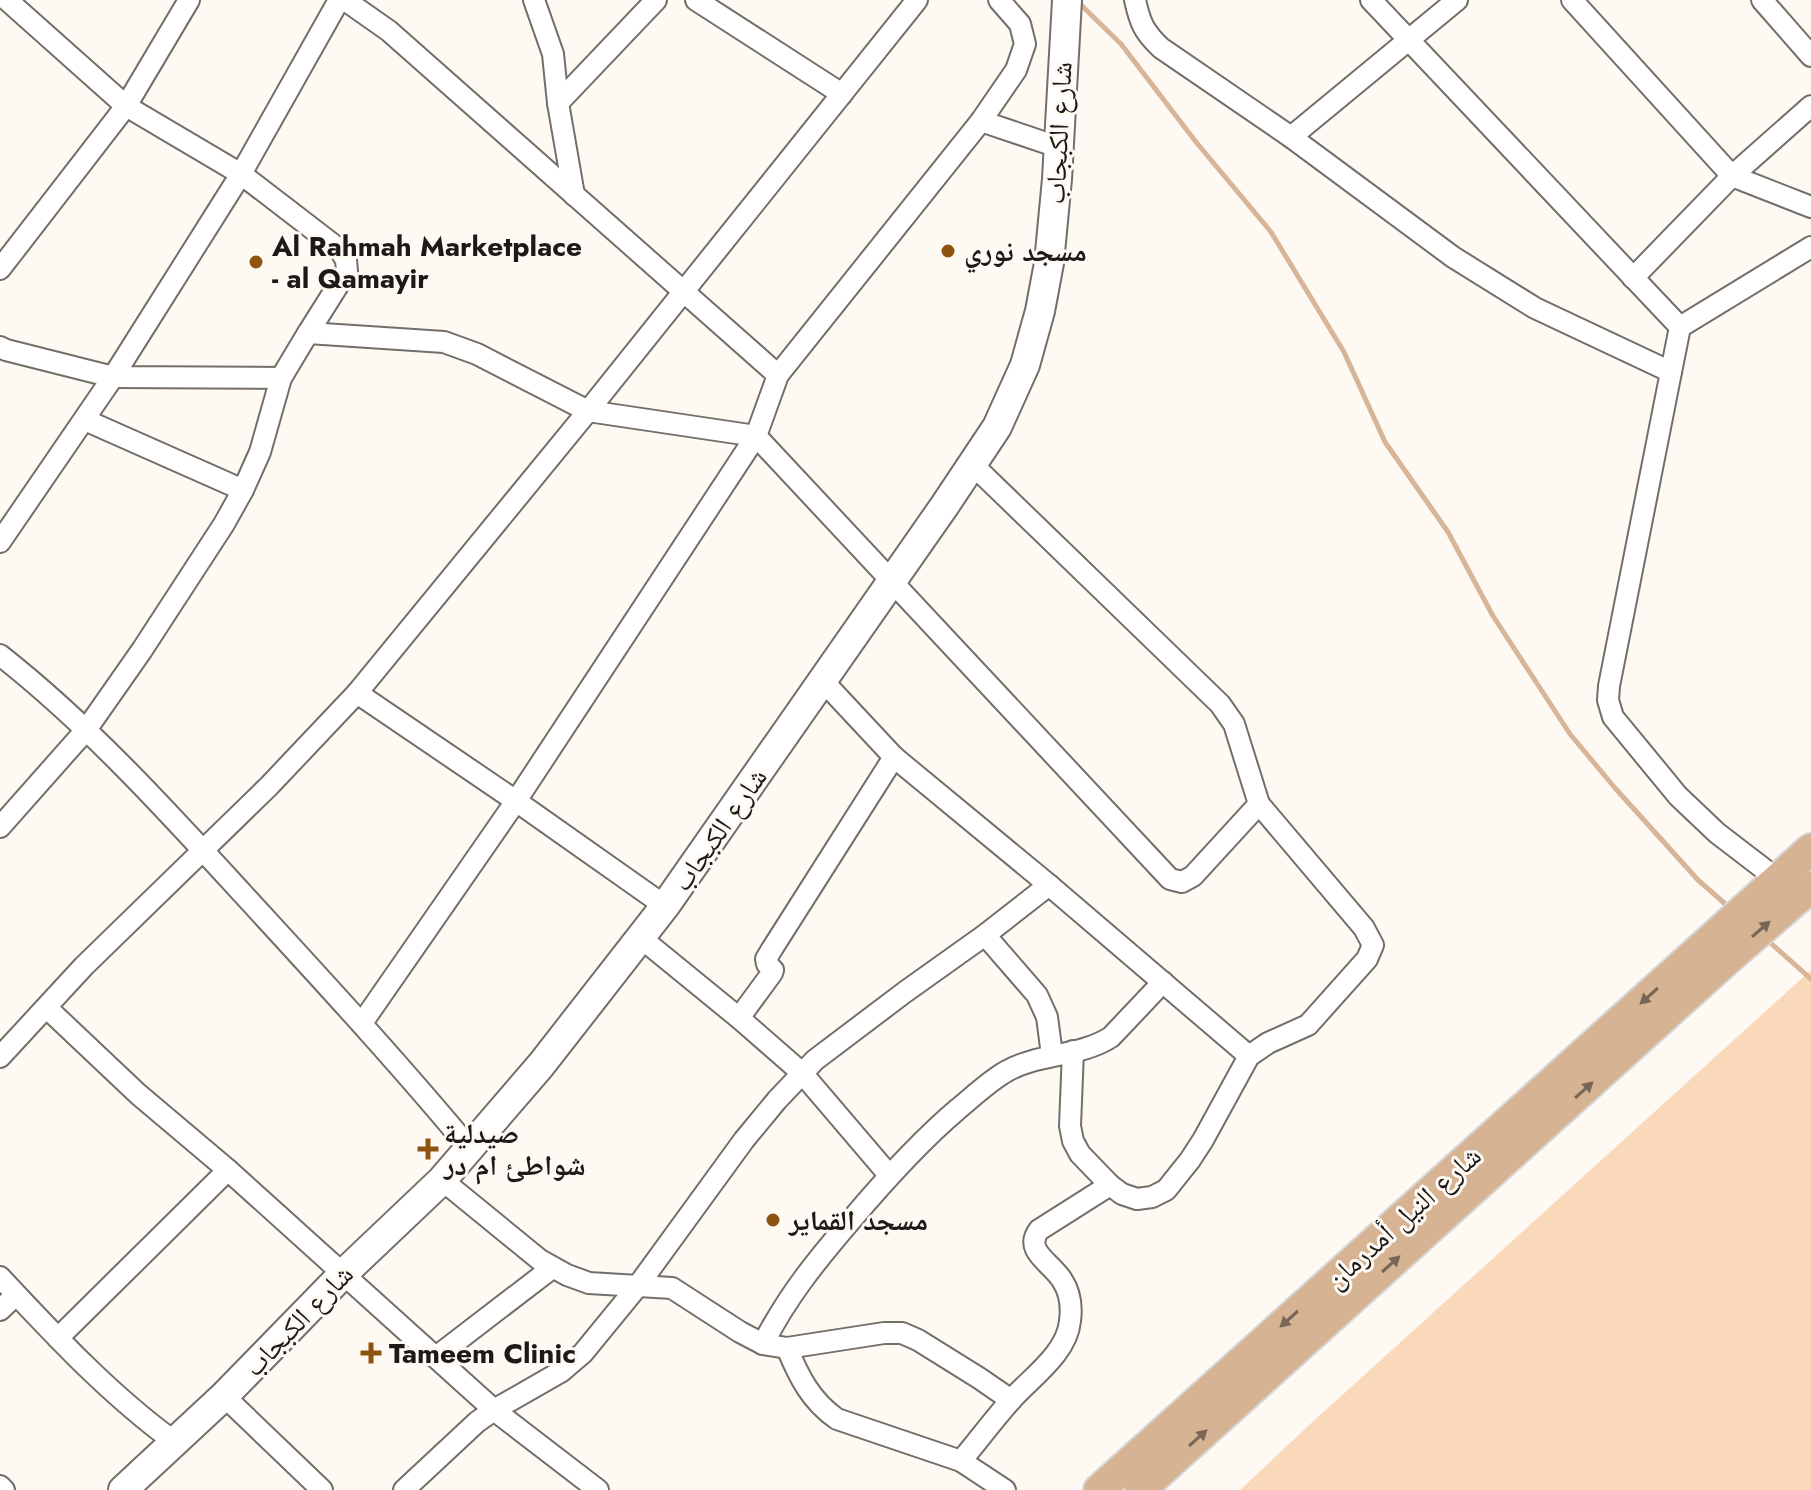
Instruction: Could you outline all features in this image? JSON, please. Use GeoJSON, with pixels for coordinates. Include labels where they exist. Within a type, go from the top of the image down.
{"type":"FeatureCollection","features":[{"type":"Feature","properties":{"kind":"main road","name":"شارع الكبجاب"},"geometry":{"type":"LineString","coordinates":[[123,1490],[176,1443],[343,1274],[442,1180],[541,1065],[665,906],[973,465],[997,427],[1025,365],[1040,311],[1049,263],[1067,0]]}},
{"type":"Feature","properties":{"kind":"main road"},"geometry":{"type":"LineString","coordinates":[[1140,1490],[1787,889],[1811,849]]}},
{"type":"Feature","properties":{"kind":"main road","name":"شارع النيل أمدرمان"},"geometry":{"type":"LineString","coordinates":[[1099,1490],[1718,951]]}},
{"type":"Feature","properties":{"kind":"street"},"geometry":{"type":"LineString","coordinates":[[0,269],[126,106],[189,0]]}},
{"type":"Feature","properties":{"kind":"street"},"geometry":{"type":"LineString","coordinates":[[0,542],[113,377],[241,174],[342,0],[389,31],[778,375]]}},
{"type":"Feature","properties":{"kind":"street"},"geometry":{"type":"LineString","coordinates":[[534,0],[553,54],[574,195]]}},
{"type":"Feature","properties":{"kind":"street"},"geometry":{"type":"LineString","coordinates":[[558,103],[656,0]]}},
{"type":"Feature","properties":{"kind":"street"},"geometry":{"type":"LineString","coordinates":[[696,0],[842,94]]}},
{"type":"Feature","properties":{"kind":"street"},"geometry":{"type":"LineString","coordinates":[[0,1057],[94,956],[269,786],[357,693],[588,411],[917,0]]}},
{"type":"Feature","properties":{"kind":"street"},"geometry":{"type":"LineString","coordinates":[[362,1023],[516,801],[756,436],[778,375],[981,121],[1016,70],[1025,44],[1020,24],[999,0]]}},
{"type":"Feature","properties":{"kind":"street"},"geometry":{"type":"LineString","coordinates":[[1135,0],[1139,21],[1148,36],[1161,48],[1291,137],[1453,257],[1535,308],[1671,372]]}},
{"type":"Feature","properties":{"kind":"street"},"geometry":{"type":"LineString","coordinates":[[1371,0],[1680,327]]}},
{"type":"Feature","properties":{"kind":"street"},"geometry":{"type":"LineString","coordinates":[[1291,137],[1457,0]]}},
{"type":"Feature","properties":{"kind":"street"},"geometry":{"type":"LineString","coordinates":[[1572,0],[1732,176],[1811,207]]}},
{"type":"Feature","properties":{"kind":"street"},"geometry":{"type":"LineString","coordinates":[[1762,0],[1811,56]]}},
{"type":"Feature","properties":{"kind":"street"},"geometry":{"type":"LineString","coordinates":[[0,827],[86,730],[224,524],[260,452],[281,378],[347,271],[346,260],[340,250],[241,174],[126,106],[5,5]]}},
{"type":"Feature","properties":{"kind":"street"},"geometry":{"type":"LineString","coordinates":[[1633,278],[1732,176],[1811,106]]}},
{"type":"Feature","properties":{"kind":"street"},"geometry":{"type":"LineString","coordinates":[[981,121],[1058,147]]}},
{"type":"Feature","properties":{"kind":"street"},"geometry":{"type":"LineString","coordinates":[[1787,889],[1717,833],[1678,796],[1613,717],[1608,700],[1680,327],[1811,247]]}},
{"type":"Feature","properties":{"kind":"street"},"geometry":{"type":"LineString","coordinates":[[308,333],[444,342],[477,354],[588,411],[756,436],[1170,879],[1182,882],[1193,876],[1259,804]]}},
{"type":"Feature","properties":{"kind":"street"},"geometry":{"type":"LineString","coordinates":[[0,347],[113,377],[281,378]]}},
{"type":"Feature","properties":{"kind":"street"},"geometry":{"type":"LineString","coordinates":[[85,420],[243,490]]}},
{"type":"Feature","properties":{"kind":"street"},"geometry":{"type":"LineString","coordinates":[[973,465],[1220,704],[1234,724],[1259,804],[1364,928],[1373,945],[1367,959],[1308,1025],[1268,1043],[1249,1056],[1190,1160],[1166,1190],[1152,1197],[1137,1199],[1122,1194],[1080,1154],[1070,1126],[1073,1051]]}},
{"type":"Feature","properties":{"kind":"street"},"geometry":{"type":"LineString","coordinates":[[0,655],[86,730],[204,851],[362,1023],[470,1149]]}},
{"type":"Feature","properties":{"kind":"street"},"geometry":{"type":"LineString","coordinates":[[823,681],[894,757],[1249,1056]]}},
{"type":"Feature","properties":{"kind":"street"},"geometry":{"type":"LineString","coordinates":[[357,693],[665,906]]}},
{"type":"Feature","properties":{"kind":"street"},"geometry":{"type":"LineString","coordinates":[[739,1018],[772,973],[766,959],[894,757]]}},
{"type":"Feature","properties":{"kind":"street"},"geometry":{"type":"LineString","coordinates":[[404,1490],[463,1434],[494,1410],[573,1362],[596,1339],[744,1140],[802,1073],[829,1048],[1049,885]]}},
{"type":"Feature","properties":{"kind":"street"},"geometry":{"type":"LineString","coordinates":[[985,935],[1037,995],[1047,1017],[1052,1055]]}},
{"type":"Feature","properties":{"kind":"street"},"geometry":{"type":"LineString","coordinates":[[641,938],[802,1073],[889,1175]]}},
{"type":"Feature","properties":{"kind":"street"},"geometry":{"type":"LineString","coordinates":[[763,1344],[775,1319],[805,1274],[889,1175],[942,1123],[991,1081],[1019,1065],[1090,1048],[1111,1037],[1163,982]]}},
{"type":"Feature","properties":{"kind":"street"},"geometry":{"type":"LineString","coordinates":[[47,1008],[138,1094],[228,1170],[494,1410],[598,1490]]}},
{"type":"Feature","properties":{"kind":"street"},"geometry":{"type":"LineString","coordinates":[[58,1338],[228,1170]]}},
{"type":"Feature","properties":{"kind":"street"},"geometry":{"type":"LineString","coordinates":[[442,1180],[552,1268],[589,1283],[672,1288],[763,1344],[787,1348],[902,1333],[918,1340],[1011,1400]]}},
{"type":"Feature","properties":{"kind":"street"},"geometry":{"type":"LineString","coordinates":[[961,1461],[1011,1400],[1055,1354],[1070,1324],[1071,1305],[1067,1290],[1060,1276],[1036,1252],[1036,1235],[1039,1230],[1110,1185]]}},
{"type":"Feature","properties":{"kind":"street"},"geometry":{"type":"LineString","coordinates":[[436,1357],[552,1268]]}},
{"type":"Feature","properties":{"kind":"street"},"geometry":{"type":"LineString","coordinates":[[0,1277],[131,1408],[176,1443]]}},
{"type":"Feature","properties":{"kind":"street"},"geometry":{"type":"LineString","coordinates":[[0,1310],[16,1295]]}},
{"type":"Feature","properties":{"kind":"street"},"geometry":{"type":"LineString","coordinates":[[787,1348],[811,1396],[837,1419],[961,1461],[1005,1490]]}},
{"type":"Feature","properties":{"kind":"street"},"geometry":{"type":"LineString","coordinates":[[224,1396],[322,1490]]}},
{"type":"Feature","properties":{"kind":"shaded area"},"geometry":{"type":"Polygon","coordinates":[[[1811,970],[1811,1490],[1240,1490],[1307,1427],[1811,970]]]}},
{"type":"Feature","properties":{"kind":"waterway"},"geometry":{"type":"LineString","coordinates":[[1077,1],[1121,44],[1196,142],[1271,232],[1344,352],[1385,442],[1448,532],[1493,616],[1570,734],[1698,880],[1731,909]]}},
{"type":"Feature","properties":{"kind":"waterway"},"geometry":{"type":"LineString","coordinates":[[1766,939],[1811,979]]}},
{"type":"Feature","properties":{"kind":"place","name":"مسجد نوري"},"geometry":{"type":"Point","coordinates":[948,251]}},
{"type":"Feature","properties":{"kind":"place","name":"Al Rahmah Marketplace - al Qamayir"},"geometry":{"type":"Point","coordinates":[256,262]}},
{"type":"Feature","properties":{"kind":"place","name":"صيدلية شواطئ ام در"},"geometry":{"type":"Point","coordinates":[428,1149]}},
{"type":"Feature","properties":{"kind":"place","name":"مسجد القماير"},"geometry":{"type":"Point","coordinates":[773,1220]}},
{"type":"Feature","properties":{"kind":"place","name":"Tameem Clinic"},"geometry":{"type":"Point","coordinates":[371,1353]}}]}
